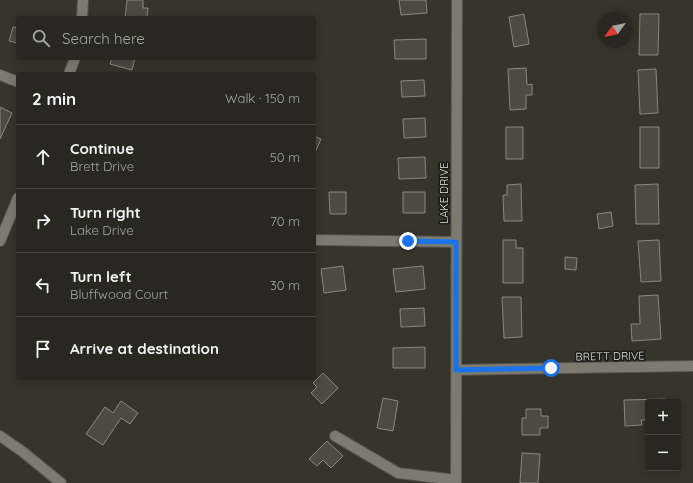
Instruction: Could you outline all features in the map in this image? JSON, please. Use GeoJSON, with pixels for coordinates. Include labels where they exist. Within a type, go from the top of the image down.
{"type":"FeatureCollection","features":[{"type":"Feature","properties":{"kind":"street"},"geometry":{"type":"LineString","coordinates":[[82,16],[83,0]]}},
{"type":"Feature","properties":{"kind":"street","name":"LAKE DRIVE"},"geometry":{"type":"LineString","coordinates":[[456,482],[457,0]]}},
{"type":"Feature","properties":{"kind":"street"},"geometry":{"type":"LineString","coordinates":[[70,72],[74,60]]}},
{"type":"Feature","properties":{"kind":"street"},"geometry":{"type":"LineString","coordinates":[[0,75],[16,81]]}},
{"type":"Feature","properties":{"kind":"street"},"geometry":{"type":"LineString","coordinates":[[0,241],[16,203]]}},
{"type":"Feature","properties":{"kind":"street"},"geometry":{"type":"LineString","coordinates":[[316,240],[456,242]]}},
{"type":"Feature","properties":{"kind":"street","name":"BRETT DRIVE"},"geometry":{"type":"LineString","coordinates":[[456,370],[693,366]]}},
{"type":"Feature","properties":{"kind":"street"},"geometry":{"type":"LineString","coordinates":[[0,436],[23,452],[61,483]]}},
{"type":"Feature","properties":{"kind":"street"},"geometry":{"type":"LineString","coordinates":[[335,436],[376,462],[398,473],[456,482]]}},
{"type":"Feature","properties":{"kind":"building"},"geometry":{"type":"Polygon","coordinates":[[[127,0],[143,0],[143,8],[148,8],[147,16],[125,16],[127,0]]]}},
{"type":"Feature","properties":{"kind":"building"},"geometry":{"type":"Polygon","coordinates":[[[399,0],[426,0],[427,13],[401,15],[399,0]]]}},
{"type":"Feature","properties":{"kind":"building"},"geometry":{"type":"Polygon","coordinates":[[[524,14],[529,44],[514,47],[509,17],[524,14]]]}},
{"type":"Feature","properties":{"kind":"building"},"geometry":{"type":"Polygon","coordinates":[[[640,14],[659,14],[658,55],[639,55],[640,14]]]}},
{"type":"Feature","properties":{"kind":"building"},"geometry":{"type":"Polygon","coordinates":[[[13,27],[16,28],[16,43],[9,41],[13,27]]]}},
{"type":"Feature","properties":{"kind":"building"},"geometry":{"type":"Polygon","coordinates":[[[426,39],[426,59],[395,59],[394,40],[426,39]]]}},
{"type":"Feature","properties":{"kind":"building"},"geometry":{"type":"Polygon","coordinates":[[[111,60],[134,60],[132,70],[110,64],[111,60]]]}},
{"type":"Feature","properties":{"kind":"building"},"geometry":{"type":"Polygon","coordinates":[[[526,68],[527,85],[532,84],[532,95],[526,95],[526,109],[510,110],[508,69],[526,68]]]}},
{"type":"Feature","properties":{"kind":"building"},"geometry":{"type":"Polygon","coordinates":[[[656,69],[658,113],[640,114],[638,70],[656,69]]]}},
{"type":"Feature","properties":{"kind":"building"},"geometry":{"type":"Polygon","coordinates":[[[424,80],[425,96],[402,97],[401,81],[424,80]]]}},
{"type":"Feature","properties":{"kind":"building"},"geometry":{"type":"Polygon","coordinates":[[[0,107],[12,113],[0,139],[0,107]]]}},
{"type":"Feature","properties":{"kind":"building"},"geometry":{"type":"Polygon","coordinates":[[[425,118],[426,137],[404,138],[403,119],[425,118]]]}},
{"type":"Feature","properties":{"kind":"building"},"geometry":{"type":"Polygon","coordinates":[[[506,127],[523,127],[523,159],[506,159],[506,127]]]}},
{"type":"Feature","properties":{"kind":"building"},"geometry":{"type":"Polygon","coordinates":[[[640,127],[659,127],[659,168],[640,168],[640,127]]]}},
{"type":"Feature","properties":{"kind":"building"},"geometry":{"type":"Polygon","coordinates":[[[316,137],[321,139],[316,150],[316,137]]]}},
{"type":"Feature","properties":{"kind":"building"},"geometry":{"type":"Polygon","coordinates":[[[425,157],[426,178],[399,179],[398,158],[425,157]]]}},
{"type":"Feature","properties":{"kind":"building"},"geometry":{"type":"Polygon","coordinates":[[[521,184],[522,221],[504,221],[503,195],[507,195],[507,185],[521,184]]]}},
{"type":"Feature","properties":{"kind":"building"},"geometry":{"type":"Polygon","coordinates":[[[658,184],[659,224],[636,224],[635,185],[658,184]]]}},
{"type":"Feature","properties":{"kind":"building"},"geometry":{"type":"Polygon","coordinates":[[[329,192],[346,192],[346,214],[330,214],[329,192]]]}},
{"type":"Feature","properties":{"kind":"building"},"geometry":{"type":"Polygon","coordinates":[[[403,192],[425,192],[425,213],[403,213],[403,192]]]}},
{"type":"Feature","properties":{"kind":"building"},"geometry":{"type":"Polygon","coordinates":[[[611,212],[613,226],[599,229],[597,214],[611,212]]]}},
{"type":"Feature","properties":{"kind":"building"},"geometry":{"type":"Polygon","coordinates":[[[503,240],[516,240],[516,248],[523,248],[523,283],[503,283],[503,240]]]}},
{"type":"Feature","properties":{"kind":"building"},"geometry":{"type":"Polygon","coordinates":[[[659,240],[661,281],[641,282],[638,241],[659,240]]]}},
{"type":"Feature","properties":{"kind":"building"},"geometry":{"type":"Polygon","coordinates":[[[565,257],[577,258],[576,270],[565,269],[565,257]]]}},
{"type":"Feature","properties":{"kind":"building"},"geometry":{"type":"Polygon","coordinates":[[[343,266],[346,290],[324,293],[321,269],[343,266]]]}},
{"type":"Feature","properties":{"kind":"building"},"geometry":{"type":"Polygon","coordinates":[[[423,266],[425,289],[396,292],[393,269],[423,266]]]}},
{"type":"Feature","properties":{"kind":"building"},"geometry":{"type":"Polygon","coordinates":[[[658,295],[661,339],[632,341],[631,324],[640,324],[639,296],[658,295]]]}},
{"type":"Feature","properties":{"kind":"building"},"geometry":{"type":"Polygon","coordinates":[[[502,297],[521,297],[522,337],[504,338],[502,297]]]}},
{"type":"Feature","properties":{"kind":"building"},"geometry":{"type":"Polygon","coordinates":[[[424,308],[425,326],[401,327],[400,309],[424,308]]]}},
{"type":"Feature","properties":{"kind":"building"},"geometry":{"type":"Polygon","coordinates":[[[425,347],[425,368],[393,368],[393,348],[425,347]]]}},
{"type":"Feature","properties":{"kind":"building"},"geometry":{"type":"Polygon","coordinates":[[[323,373],[338,388],[322,404],[311,393],[317,387],[313,383],[323,373]]]}},
{"type":"Feature","properties":{"kind":"building"},"geometry":{"type":"Polygon","coordinates":[[[383,398],[398,401],[393,431],[377,428],[383,398]]]}},
{"type":"Feature","properties":{"kind":"building"},"geometry":{"type":"Polygon","coordinates":[[[645,399],[645,420],[641,420],[642,425],[625,426],[624,400],[645,399]]]}},
{"type":"Feature","properties":{"kind":"building"},"geometry":{"type":"Polygon","coordinates":[[[121,401],[138,413],[130,424],[121,418],[103,445],[86,434],[105,407],[113,413],[121,401]]]}},
{"type":"Feature","properties":{"kind":"building"},"geometry":{"type":"Polygon","coordinates":[[[526,409],[541,409],[541,416],[548,416],[548,428],[540,428],[540,435],[522,435],[522,418],[526,418],[526,409]]]}},
{"type":"Feature","properties":{"kind":"building"},"geometry":{"type":"Polygon","coordinates":[[[327,441],[343,456],[331,468],[323,460],[317,466],[309,459],[327,441]]]}},
{"type":"Feature","properties":{"kind":"building"},"geometry":{"type":"Polygon","coordinates":[[[522,453],[540,454],[538,483],[520,483],[522,453]]]}},
{"type":"Feature","properties":{"kind":"route"},"geometry":{"type":"LineString","coordinates":[[408,241],[456,242],[456,370],[551,368]]}}]}
